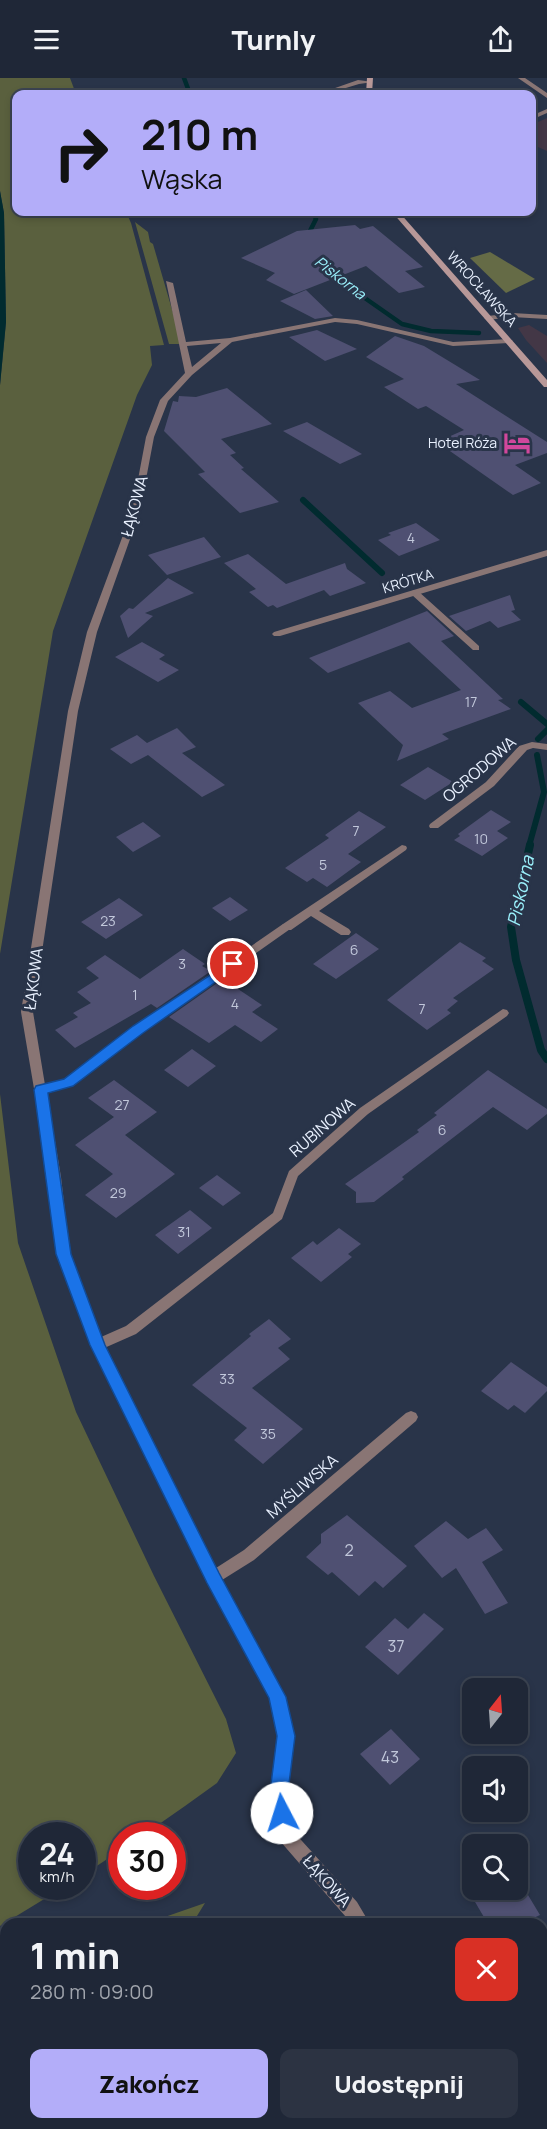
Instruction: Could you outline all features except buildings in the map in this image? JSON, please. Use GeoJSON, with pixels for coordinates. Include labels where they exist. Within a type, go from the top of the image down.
{"type":"FeatureCollection","features":[{"type":"Feature","properties":{"kind":"main road","name":"WROCŁAWSKA"},"geometry":{"type":"LineString","coordinates":[[399,216],[547,385]]}},
{"type":"Feature","properties":{"kind":"street"},"geometry":{"type":"LineString","coordinates":[[521,78],[547,96]]}},
{"type":"Feature","properties":{"kind":"street"},"geometry":{"type":"LineString","coordinates":[[333,90],[370,80]]}},
{"type":"Feature","properties":{"kind":"street"},"geometry":{"type":"LineString","coordinates":[[169,283],[185,344],[189,373]]}},
{"type":"Feature","properties":{"kind":"street"},"geometry":{"type":"LineString","coordinates":[[488,318],[512,315],[547,317]]}},
{"type":"Feature","properties":{"kind":"street"},"geometry":{"type":"LineString","coordinates":[[185,344],[230,340],[335,320],[357,322],[453,344],[509,340]]}},
{"type":"Feature","properties":{"kind":"street","name":"ŁĄKOWA"},"geometry":{"type":"LineString","coordinates":[[230,340],[189,373],[164,400],[150,437],[136,512],[92,632],[73,711],[27,1012],[41,1090],[64,1254],[97,1345],[213,1578],[278,1697],[286,1736],[279,1792],[286,1835],[358,1918]]}},
{"type":"Feature","properties":{"kind":"street","name":"KRÓTKA"},"geometry":{"type":"LineString","coordinates":[[277,634],[547,553]]}},
{"type":"Feature","properties":{"kind":"street"},"geometry":{"type":"LineString","coordinates":[[415,593],[476,648]]}},
{"type":"Feature","properties":{"kind":"street","name":"OGRODOWA"},"geometry":{"type":"LineString","coordinates":[[434,826],[490,784],[523,748],[532,745],[547,747]]}},
{"type":"Feature","properties":{"kind":"street"},"geometry":{"type":"LineString","coordinates":[[41,1090],[68,1083],[138,1030],[402,848]]}},
{"type":"Feature","properties":{"kind":"street"},"geometry":{"type":"LineString","coordinates":[[311,911],[345,932]]}},
{"type":"Feature","properties":{"kind":"street","name":"RUBINOWA"},"geometry":{"type":"LineString","coordinates":[[97,1345],[131,1330],[278,1216],[293,1174],[364,1111],[503,1013]]}},
{"type":"Feature","properties":{"kind":"street","name":"MYŚLIWSKA"},"geometry":{"type":"LineString","coordinates":[[213,1578],[249,1555],[411,1417]]}},
{"type":"Feature","properties":{"kind":"shaded area"},"geometry":{"type":"Polygon","coordinates":[[[0,78],[70,78],[74,90],[12,90],[12,216],[128,216],[164,345],[150,346],[152,365],[137,395],[53,631],[0,954],[0,385],[6,322],[4,213],[0,191],[0,78]]]}},
{"type":"Feature","properties":{"kind":"shaded area"},"geometry":{"type":"Polygon","coordinates":[[[547,118],[547,151],[536,146],[536,123],[547,118]]]}},
{"type":"Feature","properties":{"kind":"shaded area"},"geometry":{"type":"Polygon","coordinates":[[[0,191],[4,213],[6,322],[0,385],[0,191]]]}},
{"type":"Feature","properties":{"kind":"shaded area"},"geometry":{"type":"Polygon","coordinates":[[[135,222],[148,232],[150,242],[153,244],[182,344],[169,344],[135,222]]]}},
{"type":"Feature","properties":{"kind":"shaded area"},"geometry":{"type":"Polygon","coordinates":[[[490,252],[535,279],[506,293],[470,258],[490,252]]]}},
{"type":"Feature","properties":{"kind":"shaded area"},"geometry":{"type":"Polygon","coordinates":[[[529,325],[547,336],[547,363],[518,328],[529,325]]]}},
{"type":"Feature","properties":{"kind":"shaded area"},"geometry":{"type":"Polygon","coordinates":[[[0,1094],[18,1243],[76,1412],[154,1576],[226,1719],[236,1753],[217,1783],[162,1822],[108,1822],[108,1859],[96,1866],[96,1822],[18,1822],[18,1900],[43,1900],[13,1918],[0,1918],[0,1094]]]}},
{"type":"Feature","properties":{"kind":"shaded area"},"geometry":{"type":"Polygon","coordinates":[[[205,1903],[196,1918],[162,1918],[205,1903]]]}},
{"type":"Feature","properties":{"kind":"waterway","name":"Piskorna"},"geometry":{"type":"LineString","coordinates":[[184,78],[188,90]]}},
{"type":"Feature","properties":{"kind":"waterway","name":"Piskorna"},"geometry":{"type":"LineString","coordinates":[[307,237],[316,219],[315,216]]}},
{"type":"Feature","properties":{"kind":"waterway"},"geometry":{"type":"LineString","coordinates":[[329,273],[402,324],[431,331],[479,333]]}},
{"type":"Feature","properties":{"kind":"waterway","name":"Piskorna"},"geometry":{"type":"LineString","coordinates":[[303,500],[382,573]]}},
{"type":"Feature","properties":{"kind":"waterway","name":"Piskorna"},"geometry":{"type":"LineString","coordinates":[[521,702],[547,724]]}},
{"type":"Feature","properties":{"kind":"waterway","name":"Piskorna"},"geometry":{"type":"LineString","coordinates":[[538,739],[547,730]]}},
{"type":"Feature","properties":{"kind":"waterway","name":"Piskorna"},"geometry":{"type":"LineString","coordinates":[[529,846],[544,792],[537,755]]}},
{"type":"Feature","properties":{"kind":"waterway","name":"Piskorna"},"geometry":{"type":"LineString","coordinates":[[530,845],[511,927],[516,960],[541,1050],[547,1059]]}},
{"type":"Feature","properties":{"kind":"place","name":"Hotel Róża"},"geometry":{"type":"Point","coordinates":[517,443]}},
{"type":"Feature","properties":{"kind":"route"},"geometry":{"type":"LineString","coordinates":[[233,964],[138,1030],[68,1083],[41,1090],[64,1254],[97,1345],[213,1578],[278,1697],[286,1736],[279,1792],[282,1813]]}}]}
